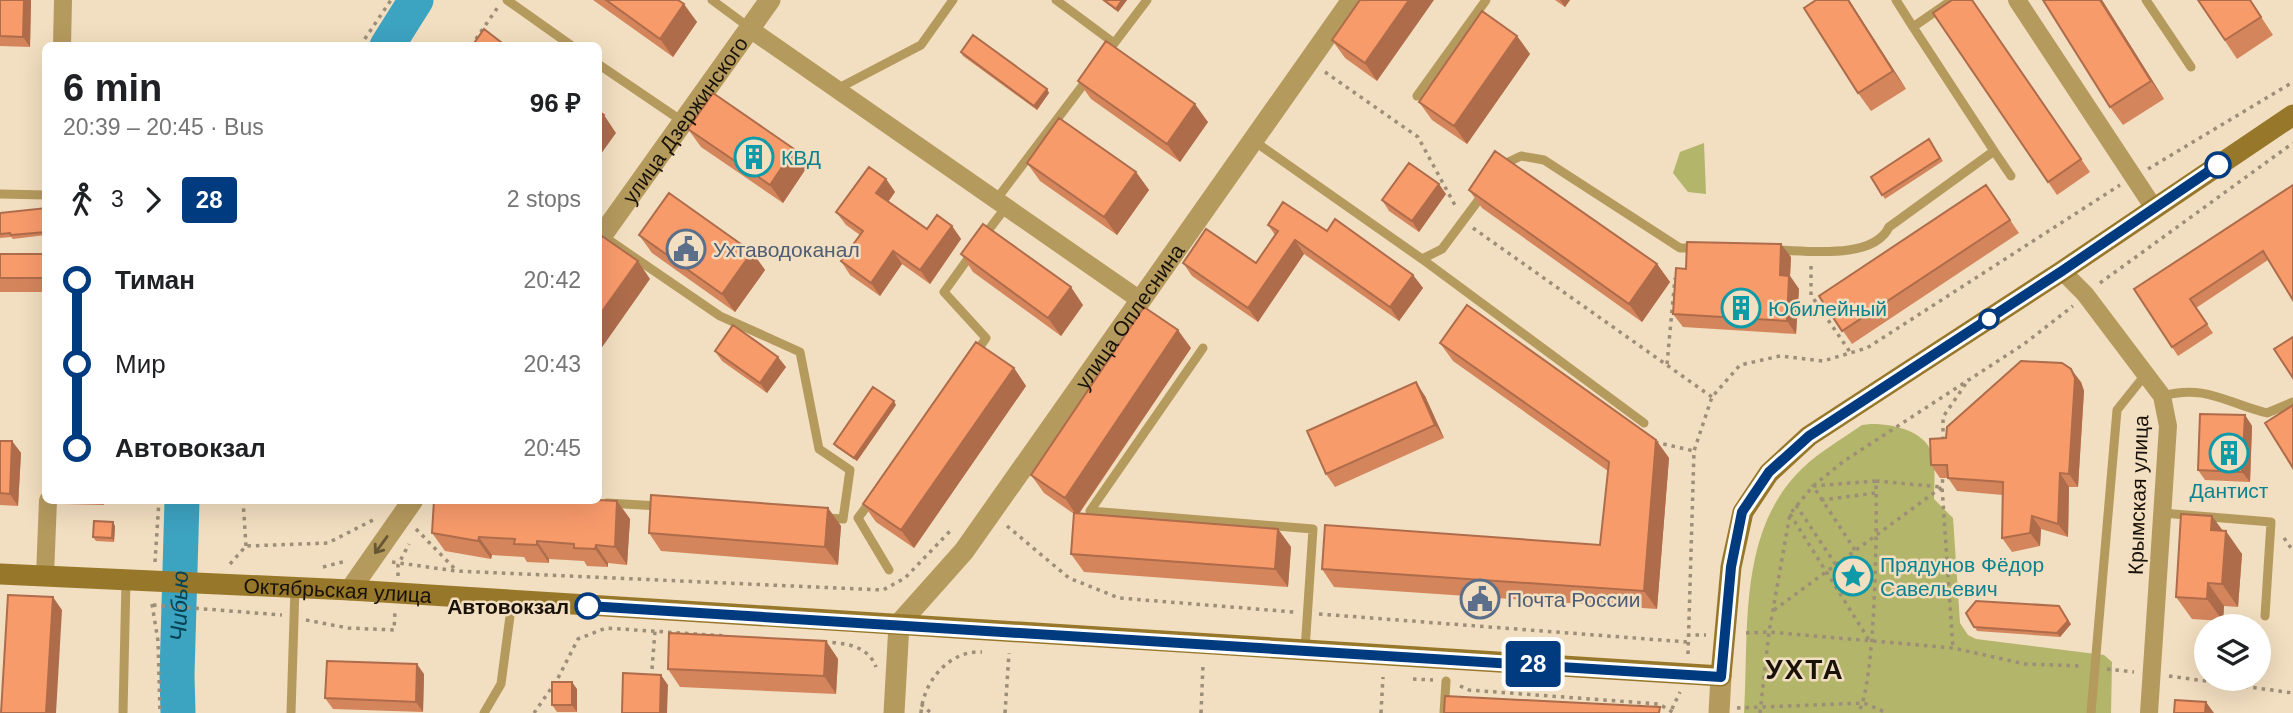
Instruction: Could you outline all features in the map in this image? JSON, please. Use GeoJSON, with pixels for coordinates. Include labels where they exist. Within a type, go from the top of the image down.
{"type":"FeatureCollection","features":[{"type":"Feature","properties":{"kind":"main road"},"geometry":{"type":"LineString","coordinates":[[1721,677],[1731,567],[1742,512],[1769,472],[1809,436],[2062,271],[2293,115]]}},
{"type":"Feature","properties":{"kind":"main road","name":"Октябрьская улица"},"geometry":{"type":"LineString","coordinates":[[0,574],[350,590],[1721,677]]}},
{"type":"Feature","properties":{"kind":"street"},"geometry":{"type":"LineString","coordinates":[[62,42],[63,0]]}},
{"type":"Feature","properties":{"kind":"street","name":"улица Дзержинского"},"geometry":{"type":"LineString","coordinates":[[602,237],[770,0]]}},
{"type":"Feature","properties":{"kind":"street","name":"улица Оплеснина"},"geometry":{"type":"LineString","coordinates":[[899,624],[964,551],[1352,0]]}},
{"type":"Feature","properties":{"kind":"street"},"geometry":{"type":"LineString","coordinates":[[2017,0],[2154,208]]}},
{"type":"Feature","properties":{"kind":"street"},"geometry":{"type":"LineString","coordinates":[[750,29],[1140,300]]}},
{"type":"Feature","properties":{"kind":"street","name":"Крымская улица"},"geometry":{"type":"LineString","coordinates":[[2062,271],[2085,294],[2162,396],[2168,426],[2149,713]]}},
{"type":"Feature","properties":{"kind":"street"},"geometry":{"type":"LineString","coordinates":[[45,576],[48,504]]}},
{"type":"Feature","properties":{"kind":"street"},"geometry":{"type":"LineString","coordinates":[[350,590],[410,504]]}},
{"type":"Feature","properties":{"kind":"street"},"geometry":{"type":"LineString","coordinates":[[894,713],[899,624]]}},
{"type":"Feature","properties":{"kind":"street"},"geometry":{"type":"LineString","coordinates":[[1719,713],[1721,677]]}},
{"type":"Feature","properties":{"kind":"lane"},"geometry":{"type":"LineString","coordinates":[[505,0],[566,42]]}},
{"type":"Feature","properties":{"kind":"lane"},"geometry":{"type":"LineString","coordinates":[[712,0],[750,29]]}},
{"type":"Feature","properties":{"kind":"lane"},"geometry":{"type":"LineString","coordinates":[[837,89],[920,45],[953,0]]}},
{"type":"Feature","properties":{"kind":"lane"},"geometry":{"type":"LineString","coordinates":[[1056,0],[1114,43]]}},
{"type":"Feature","properties":{"kind":"lane"},"geometry":{"type":"LineString","coordinates":[[970,360],[986,338],[944,292],[1001,203],[1147,0]]}},
{"type":"Feature","properties":{"kind":"lane"},"geometry":{"type":"LineString","coordinates":[[1417,96],[1486,0]]}},
{"type":"Feature","properties":{"kind":"lane"},"geometry":{"type":"LineString","coordinates":[[1896,0],[2011,176]]}},
{"type":"Feature","properties":{"kind":"lane"},"geometry":{"type":"LineString","coordinates":[[1913,27],[1952,0]]}},
{"type":"Feature","properties":{"kind":"lane"},"geometry":{"type":"LineString","coordinates":[[2146,0],[2191,67]]}},
{"type":"Feature","properties":{"kind":"lane"},"geometry":{"type":"LineString","coordinates":[[602,67],[684,122]]}},
{"type":"Feature","properties":{"kind":"lane"},"geometry":{"type":"LineString","coordinates":[[1254,141],[1423,259],[1644,423]]}},
{"type":"Feature","properties":{"kind":"lane"},"geometry":{"type":"LineString","coordinates":[[1759,249],[1856,251],[1886,233],[1889,228],[1993,151]]}},
{"type":"Feature","properties":{"kind":"lane"},"geometry":{"type":"LineString","coordinates":[[1497,173],[1503,163],[1521,156],[1544,160],[1680,248],[1706,248]]}},
{"type":"Feature","properties":{"kind":"lane"},"geometry":{"type":"LineString","coordinates":[[1423,259],[1442,249],[1465,222],[1490,183]]}},
{"type":"Feature","properties":{"kind":"lane"},"geometry":{"type":"LineString","coordinates":[[0,194],[42,195]]}},
{"type":"Feature","properties":{"kind":"lane"},"geometry":{"type":"LineString","coordinates":[[602,239],[720,316],[800,352],[819,449],[850,470],[843,519],[816,517]]}},
{"type":"Feature","properties":{"kind":"lane"},"geometry":{"type":"LineString","coordinates":[[1203,348],[1090,511],[1326,530]]}},
{"type":"Feature","properties":{"kind":"lane"},"geometry":{"type":"LineString","coordinates":[[2091,713],[2117,410],[2145,375]]}},
{"type":"Feature","properties":{"kind":"lane"},"geometry":{"type":"LineString","coordinates":[[2162,396],[2179,391],[2214,393],[2267,413],[2293,402]]}},
{"type":"Feature","properties":{"kind":"lane"},"geometry":{"type":"LineString","coordinates":[[882,485],[858,518],[889,570]]}},
{"type":"Feature","properties":{"kind":"lane"},"geometry":{"type":"LineString","coordinates":[[602,502],[668,507]]}},
{"type":"Feature","properties":{"kind":"lane"},"geometry":{"type":"LineString","coordinates":[[2162,513],[2271,522],[2265,614]]}},
{"type":"Feature","properties":{"kind":"lane"},"geometry":{"type":"LineString","coordinates":[[1305,650],[1313,529]]}},
{"type":"Feature","properties":{"kind":"lane"},"geometry":{"type":"LineString","coordinates":[[123,713],[126,581]]}},
{"type":"Feature","properties":{"kind":"lane"},"geometry":{"type":"LineString","coordinates":[[291,713],[295,588]]}},
{"type":"Feature","properties":{"kind":"lane"},"geometry":{"type":"LineString","coordinates":[[484,713],[501,684],[512,601]]}},
{"type":"Feature","properties":{"kind":"lane"},"geometry":{"type":"LineString","coordinates":[[1444,713],[1446,681]]}},
{"type":"Feature","properties":{"kind":"path"},"geometry":{"type":"LineString","coordinates":[[363,42],[391,0]]}},
{"type":"Feature","properties":{"kind":"path"},"geometry":{"type":"LineString","coordinates":[[474,42],[505,0]]}},
{"type":"Feature","properties":{"kind":"path"},"geometry":{"type":"LineString","coordinates":[[1321,69],[1418,137],[1465,222],[1712,397]]}},
{"type":"Feature","properties":{"kind":"path"},"geometry":{"type":"LineString","coordinates":[[1688,674],[1694,451],[1712,397],[1740,365],[1780,356],[1823,360],[1867,348],[2133,177],[2293,82]]}},
{"type":"Feature","properties":{"kind":"path"},"geometry":{"type":"LineString","coordinates":[[1887,713],[1864,703],[1760,710],[1772,612],[1790,514],[1796,504],[1844,461],[2024,344],[2085,294],[2293,143]]}},
{"type":"Feature","properties":{"kind":"path"},"geometry":{"type":"LineString","coordinates":[[1667,365],[1680,248]]}},
{"type":"Feature","properties":{"kind":"path"},"geometry":{"type":"LineString","coordinates":[[1811,250],[1811,295],[1850,352]]}},
{"type":"Feature","properties":{"kind":"path"},"geometry":{"type":"LineString","coordinates":[[1943,452],[1943,417],[1972,376]]}},
{"type":"Feature","properties":{"kind":"path"},"geometry":{"type":"LineString","coordinates":[[1644,440],[1694,451]]}},
{"type":"Feature","properties":{"kind":"path"},"geometry":{"type":"LineString","coordinates":[[1943,464],[1942,487],[1953,648]]}},
{"type":"Feature","properties":{"kind":"path"},"geometry":{"type":"LineString","coordinates":[[1813,486],[1876,481],[1942,487]]}},
{"type":"Feature","properties":{"kind":"path"},"geometry":{"type":"LineString","coordinates":[[1858,713],[1864,703],[1870,642],[1876,481]]}},
{"type":"Feature","properties":{"kind":"path"},"geometry":{"type":"LineString","coordinates":[[1813,486],[1855,550]]}},
{"type":"Feature","properties":{"kind":"path"},"geometry":{"type":"LineString","coordinates":[[1772,612],[1942,487]]}},
{"type":"Feature","properties":{"kind":"path"},"geometry":{"type":"LineString","coordinates":[[1821,500],[1876,493]]}},
{"type":"Feature","properties":{"kind":"path"},"geometry":{"type":"LineString","coordinates":[[159,504],[153,605],[158,641],[160,713]]}},
{"type":"Feature","properties":{"kind":"path"},"geometry":{"type":"LineString","coordinates":[[225,569],[246,546],[243,504]]}},
{"type":"Feature","properties":{"kind":"path"},"geometry":{"type":"LineString","coordinates":[[1796,504],[1836,565]]}},
{"type":"Feature","properties":{"kind":"path"},"geometry":{"type":"LineString","coordinates":[[246,546],[328,544],[384,514]]}},
{"type":"Feature","properties":{"kind":"path"},"geometry":{"type":"LineString","coordinates":[[1790,514],[1870,642]]}},
{"type":"Feature","properties":{"kind":"path"},"geometry":{"type":"LineString","coordinates":[[373,556],[398,565],[456,571],[883,590],[905,578],[959,523]]}},
{"type":"Feature","properties":{"kind":"path"},"geometry":{"type":"LineString","coordinates":[[416,529],[456,571]]}},
{"type":"Feature","properties":{"kind":"path"},"geometry":{"type":"LineString","coordinates":[[1012,530],[1069,578],[1119,598],[1687,642]]}},
{"type":"Feature","properties":{"kind":"path"},"geometry":{"type":"LineString","coordinates":[[153,605],[220,609]]}},
{"type":"Feature","properties":{"kind":"path"},"geometry":{"type":"LineString","coordinates":[[534,713],[557,680],[578,639],[606,628],[734,636]]}},
{"type":"Feature","properties":{"kind":"path"},"geometry":{"type":"LineString","coordinates":[[652,669],[655,631]]}},
{"type":"Feature","properties":{"kind":"path"},"geometry":{"type":"LineString","coordinates":[[1688,635],[1769,632],[1953,648],[2025,664],[2151,673],[2293,693]]}},
{"type":"Feature","properties":{"kind":"path"},"geometry":{"type":"LineString","coordinates":[[812,641],[852,644],[873,659],[877,670]]}},
{"type":"Feature","properties":{"kind":"path"},"geometry":{"type":"LineString","coordinates":[[921,713],[921,704],[931,680],[943,667],[965,654],[986,652]]}},
{"type":"Feature","properties":{"kind":"path"},"geometry":{"type":"LineString","coordinates":[[997,652],[1016,653]]}},
{"type":"Feature","properties":{"kind":"path"},"geometry":{"type":"LineString","coordinates":[[1005,713],[1009,653]]}},
{"type":"Feature","properties":{"kind":"path"},"geometry":{"type":"LineString","coordinates":[[1190,664],[1203,665],[1200,713]]}},
{"type":"Feature","properties":{"kind":"path"},"geometry":{"type":"LineString","coordinates":[[1381,713],[1383,677],[1395,678]]}},
{"type":"Feature","properties":{"kind":"path"},"geometry":{"type":"LineString","coordinates":[[1408,678],[1446,681],[1469,690],[1659,704],[1674,713]]}},
{"type":"Feature","properties":{"kind":"path"},"geometry":{"type":"LineString","coordinates":[[921,704],[931,713]]}},
{"type":"Feature","properties":{"kind":"green space"},"geometry":{"type":"Polygon","coordinates":[[[1704,143],[1706,194],[1688,192],[1673,173],[1680,152],[1704,143]]]}},
{"type":"Feature","properties":{"kind":"green space"},"geometry":{"type":"Polygon","coordinates":[[[1862,425],[1907,430],[1922,439],[1932,454],[1934,499],[1953,518],[1960,623],[1968,635],[1976,639],[2104,655],[2112,662],[2111,713],[1744,713],[1750,589],[1763,529],[1776,502],[1801,469],[1862,425]]]}},
{"type":"Feature","properties":{"kind":"building"},"geometry":{"type":"Polygon","coordinates":[[[0,0],[24,0],[23,37],[0,36],[0,0]]]}},
{"type":"Feature","properties":{"kind":"building"},"geometry":{"type":"Polygon","coordinates":[[[606,0],[678,0],[684,4],[660,39],[606,0]]]}},
{"type":"Feature","properties":{"kind":"building"},"geometry":{"type":"Polygon","coordinates":[[[1104,0],[1122,0],[1116,9],[1104,0]]]}},
{"type":"Feature","properties":{"kind":"building"},"geometry":{"type":"Polygon","coordinates":[[[1360,0],[1409,0],[1365,63],[1332,40],[1360,0]]]}},
{"type":"Feature","properties":{"kind":"building"},"geometry":{"type":"Polygon","coordinates":[[[1816,0],[1848,0],[1893,71],[1858,93],[1804,8],[1816,0]]]}},
{"type":"Feature","properties":{"kind":"building"},"geometry":{"type":"Polygon","coordinates":[[[1952,0],[1972,0],[2081,159],[2048,182],[1933,13],[1952,0]]]}},
{"type":"Feature","properties":{"kind":"building"},"geometry":{"type":"Polygon","coordinates":[[[2043,0],[2100,0],[2151,81],[2110,107],[2043,0]]]}},
{"type":"Feature","properties":{"kind":"building"},"geometry":{"type":"Polygon","coordinates":[[[2198,0],[2250,0],[2261,17],[2225,40],[2198,0]]]}},
{"type":"Feature","properties":{"kind":"building"},"geometry":{"type":"Polygon","coordinates":[[[1482,11],[1517,36],[1454,126],[1419,102],[1482,11]]]}},
{"type":"Feature","properties":{"kind":"building"},"geometry":{"type":"Polygon","coordinates":[[[484,29],[501,42],[475,42],[484,29]]]}},
{"type":"Feature","properties":{"kind":"building"},"geometry":{"type":"Polygon","coordinates":[[[973,35],[1047,89],[1034,106],[961,52],[973,35]]]}},
{"type":"Feature","properties":{"kind":"building"},"geometry":{"type":"Polygon","coordinates":[[[1106,41],[1195,104],[1167,144],[1078,81],[1106,41]]]}},
{"type":"Feature","properties":{"kind":"building","name":"КВД"},"geometry":{"type":"Polygon","coordinates":[[[713,93],[794,149],[770,185],[688,129],[713,93]]]}},
{"type":"Feature","properties":{"kind":"building"},"geometry":{"type":"Polygon","coordinates":[[[1059,118],[1136,172],[1104,217],[1027,163],[1059,118]]]}},
{"type":"Feature","properties":{"kind":"building"},"geometry":{"type":"Polygon","coordinates":[[[1929,139],[1940,158],[1882,195],[1871,177],[1929,139]]]}},
{"type":"Feature","properties":{"kind":"building"},"geometry":{"type":"Polygon","coordinates":[[[1495,151],[1657,264],[1629,304],[1469,190],[1495,151]]]}},
{"type":"Feature","properties":{"kind":"building"},"geometry":{"type":"Polygon","coordinates":[[[1409,163],[1439,184],[1412,221],[1382,200],[1409,163]]]}},
{"type":"Feature","properties":{"kind":"building"},"geometry":{"type":"Polygon","coordinates":[[[869,167],[886,179],[876,193],[927,229],[937,215],[952,226],[920,270],[893,251],[871,283],[841,261],[863,231],[836,212],[869,167]]]}},
{"type":"Feature","properties":{"kind":"building"},"geometry":{"type":"Polygon","coordinates":[[[1986,185],[2010,220],[1842,331],[1819,296],[1986,185]]]}},
{"type":"Feature","properties":{"kind":"building"},"geometry":{"type":"Polygon","coordinates":[[[2293,185],[2293,300],[2263,251],[2190,299],[2207,324],[2172,347],[2134,289],[2293,185]]]}},
{"type":"Feature","properties":{"kind":"building"},"geometry":{"type":"Polygon","coordinates":[[[669,193],[752,252],[722,294],[639,235],[669,193]]]}},
{"type":"Feature","properties":{"kind":"building"},"geometry":{"type":"Polygon","coordinates":[[[1283,202],[1327,231],[1335,219],[1413,275],[1390,307],[1295,240],[1248,308],[1183,263],[1206,229],[1256,263],[1278,231],[1268,225],[1283,202]]]}},
{"type":"Feature","properties":{"kind":"building"},"geometry":{"type":"Polygon","coordinates":[[[42,208],[42,232],[0,234],[0,213],[42,208]]]}},
{"type":"Feature","properties":{"kind":"building"},"geometry":{"type":"Polygon","coordinates":[[[983,224],[1071,287],[1048,318],[961,254],[983,224]]]}},
{"type":"Feature","properties":{"kind":"building"},"geometry":{"type":"Polygon","coordinates":[[[602,236],[638,261],[602,311],[602,236]]]}},
{"type":"Feature","properties":{"kind":"building","name":"Юбилейный"},"geometry":{"type":"Polygon","coordinates":[[[1687,242],[1781,244],[1780,275],[1789,276],[1787,321],[1673,314],[1676,268],[1686,269],[1687,242]]]}},
{"type":"Feature","properties":{"kind":"building"},"geometry":{"type":"Polygon","coordinates":[[[0,254],[42,254],[42,278],[0,278],[0,254]]]}},
{"type":"Feature","properties":{"kind":"building"},"geometry":{"type":"Polygon","coordinates":[[[1467,305],[1656,440],[1644,591],[1322,569],[1325,525],[1600,545],[1609,462],[1440,343],[1467,305]]]}},
{"type":"Feature","properties":{"kind":"building"},"geometry":{"type":"Polygon","coordinates":[[[1144,307],[1178,330],[1065,498],[1031,475],[1144,307]]]}},
{"type":"Feature","properties":{"kind":"building"},"geometry":{"type":"Polygon","coordinates":[[[733,325],[778,357],[760,383],[715,351],[733,325]]]}},
{"type":"Feature","properties":{"kind":"building"},"geometry":{"type":"Polygon","coordinates":[[[2293,337],[2293,378],[2274,349],[2293,337]]]}},
{"type":"Feature","properties":{"kind":"building"},"geometry":{"type":"Polygon","coordinates":[[[976,342],[1014,368],[901,530],[863,504],[976,342]]]}},
{"type":"Feature","properties":{"kind":"building"},"geometry":{"type":"Polygon","coordinates":[[[2021,361],[2062,363],[2071,369],[2075,378],[2069,474],[2060,473],[2058,524],[2032,516],[2030,533],[2002,538],[2003,482],[1948,478],[1947,465],[1931,465],[1930,439],[1946,438],[1947,427],[2021,361]]]}},
{"type":"Feature","properties":{"kind":"building"},"geometry":{"type":"Polygon","coordinates":[[[1416,382],[1435,425],[1326,474],[1307,431],[1416,382]]]}},
{"type":"Feature","properties":{"kind":"building"},"geometry":{"type":"Polygon","coordinates":[[[873,387],[894,401],[854,458],[834,444],[873,387]]]}},
{"type":"Feature","properties":{"kind":"building"},"geometry":{"type":"Polygon","coordinates":[[[2293,405],[2293,468],[2265,423],[2293,405]]]}},
{"type":"Feature","properties":{"kind":"building","name":"Дантист"},"geometry":{"type":"Polygon","coordinates":[[[2200,414],[2245,415],[2242,472],[2198,470],[2200,414]]]}},
{"type":"Feature","properties":{"kind":"building"},"geometry":{"type":"Polygon","coordinates":[[[0,441],[12,441],[10,494],[0,493],[0,441]]]}},
{"type":"Feature","properties":{"kind":"building"},"geometry":{"type":"Polygon","coordinates":[[[651,495],[828,508],[825,547],[649,533],[651,495]]]}},
{"type":"Feature","properties":{"kind":"building"},"geometry":{"type":"Polygon","coordinates":[[[602,500],[617,501],[615,547],[596,545],[595,549],[574,548],[574,544],[537,541],[537,545],[514,544],[515,539],[479,537],[478,541],[432,533],[434,504],[602,504],[602,500]]]}},
{"type":"Feature","properties":{"kind":"building"},"geometry":{"type":"Polygon","coordinates":[[[1074,513],[1278,529],[1275,569],[1071,554],[1074,513]]]}},
{"type":"Feature","properties":{"kind":"building"},"geometry":{"type":"Polygon","coordinates":[[[2181,514],[2212,516],[2211,530],[2226,531],[2222,584],[2208,583],[2207,599],[2176,597],[2181,514]]]}},
{"type":"Feature","properties":{"kind":"building"},"geometry":{"type":"Polygon","coordinates":[[[94,521],[113,522],[112,538],[93,537],[94,521]]]}},
{"type":"Feature","properties":{"kind":"building"},"geometry":{"type":"Polygon","coordinates":[[[8,595],[53,597],[46,713],[1,713],[8,595]]]}},
{"type":"Feature","properties":{"kind":"building"},"geometry":{"type":"Polygon","coordinates":[[[1976,601],[2059,606],[2068,621],[2057,633],[1974,627],[1966,613],[1976,601]]]}},
{"type":"Feature","properties":{"kind":"building"},"geometry":{"type":"Polygon","coordinates":[[[669,633],[826,641],[824,676],[668,669],[669,633]]]}},
{"type":"Feature","properties":{"kind":"building"},"geometry":{"type":"Polygon","coordinates":[[[327,661],[417,664],[416,702],[325,698],[327,661]]]}},
{"type":"Feature","properties":{"kind":"building"},"geometry":{"type":"Polygon","coordinates":[[[623,673],[661,675],[660,713],[622,713],[623,673]]]}},
{"type":"Feature","properties":{"kind":"building"},"geometry":{"type":"Polygon","coordinates":[[[552,682],[572,682],[572,705],[552,705],[552,682]]]}},
{"type":"Feature","properties":{"kind":"building"},"geometry":{"type":"Polygon","coordinates":[[[1445,696],[1660,707],[1659,713],[1444,713],[1445,696]]]}},
{"type":"Feature","properties":{"kind":"building"},"geometry":{"type":"Polygon","coordinates":[[[2175,700],[2206,702],[2205,713],[2174,713],[2175,700]]]}},
{"type":"Feature","properties":{"kind":"waterway","name":"Чибью"},"geometry":{"type":"LineString","coordinates":[[390,42],[416,0]]}},
{"type":"Feature","properties":{"kind":"waterway","name":"Чибью"},"geometry":{"type":"LineString","coordinates":[[178,713],[182,504]]}},
{"type":"Feature","properties":{"kind":"bus line","name":"28"},"geometry":{"type":"LineString","coordinates":[[588,606],[1721,677],[1731,567],[1742,512],[1769,472],[1809,436],[2062,271],[2218,165]]}},
{"type":"Feature","properties":{"kind":"place","name":"КВД"},"geometry":{"type":"Point","coordinates":[754,157]}},
{"type":"Feature","properties":{"kind":"place","name":"Ухтаводоканал"},"geometry":{"type":"Point","coordinates":[686,249]}},
{"type":"Feature","properties":{"kind":"place","name":"Юбилейный"},"geometry":{"type":"Point","coordinates":[1741,308]}},
{"type":"Feature","properties":{"kind":"place","name":"Дантист"},"geometry":{"type":"Point","coordinates":[2229,453]}},
{"type":"Feature","properties":{"kind":"place","name":"Прядунов Фёдор Савельевич"},"geometry":{"type":"Point","coordinates":[1853,576]}},
{"type":"Feature","properties":{"kind":"place","name":"Почта России"},"geometry":{"type":"Point","coordinates":[1480,599]}},
{"type":"Feature","properties":{"kind":"place","name":"Автовокзал"},"geometry":{"type":"Point","coordinates":[588,606]}},
{"type":"Feature","properties":{"kind":"district","name":"УХТА"},"geometry":{"type":"Point","coordinates":[1805,669]}}]}
